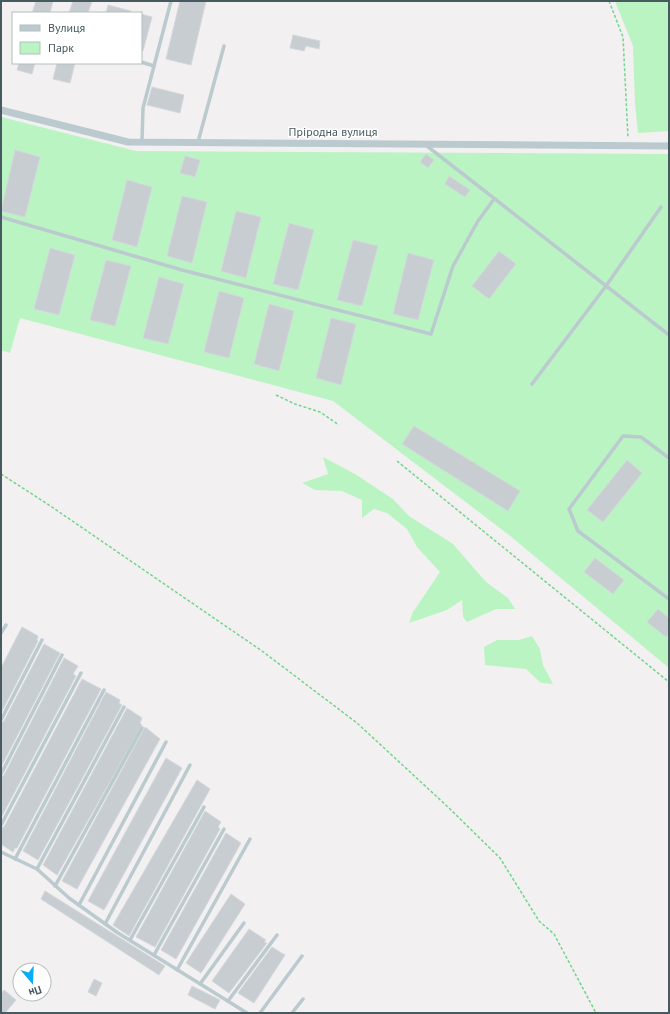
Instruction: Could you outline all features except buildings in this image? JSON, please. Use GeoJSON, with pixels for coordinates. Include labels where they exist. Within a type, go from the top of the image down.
{"type":"FeatureCollection","features":[{"type":"Feature","properties":{"kind":"street","name":"Пріродна вулиця"},"geometry":{"type":"LineString","coordinates":[[1,110],[128,142],[669,146]]}},
{"type":"Feature","properties":{"kind":"lane"},"geometry":{"type":"LineString","coordinates":[[142,142],[143,108],[171,1]]}},
{"type":"Feature","properties":{"kind":"lane"},"geometry":{"type":"LineString","coordinates":[[198,142],[224,46]]}},
{"type":"Feature","properties":{"kind":"lane"},"geometry":{"type":"LineString","coordinates":[[142,62],[154,66]]}},
{"type":"Feature","properties":{"kind":"lane"},"geometry":{"type":"LineString","coordinates":[[424,144],[669,335]]}},
{"type":"Feature","properties":{"kind":"lane"},"geometry":{"type":"LineString","coordinates":[[1,217],[182,270],[431,334],[453,266],[478,221],[494,199]]}},
{"type":"Feature","properties":{"kind":"lane"},"geometry":{"type":"LineString","coordinates":[[532,384],[606,286],[661,207]]}},
{"type":"Feature","properties":{"kind":"lane"},"geometry":{"type":"LineString","coordinates":[[669,458],[641,437],[623,436],[569,509],[578,531],[669,599]]}},
{"type":"Feature","properties":{"kind":"lane"},"geometry":{"type":"LineString","coordinates":[[1,633],[6,625]]}},
{"type":"Feature","properties":{"kind":"lane"},"geometry":{"type":"LineString","coordinates":[[1,720],[42,640]]}},
{"type":"Feature","properties":{"kind":"lane"},"geometry":{"type":"LineString","coordinates":[[1,774],[62,655]]}},
{"type":"Feature","properties":{"kind":"lane"},"geometry":{"type":"LineString","coordinates":[[1,825],[81,672]]}},
{"type":"Feature","properties":{"kind":"lane"},"geometry":{"type":"LineString","coordinates":[[16,859],[104,690]]}},
{"type":"Feature","properties":{"kind":"lane"},"geometry":{"type":"LineString","coordinates":[[36,869],[124,707]]}},
{"type":"Feature","properties":{"kind":"lane"},"geometry":{"type":"LineString","coordinates":[[55,886],[142,728]]}},
{"type":"Feature","properties":{"kind":"lane"},"geometry":{"type":"LineString","coordinates":[[79,905],[166,742]]}},
{"type":"Feature","properties":{"kind":"lane"},"geometry":{"type":"LineString","coordinates":[[105,924],[190,765]]}},
{"type":"Feature","properties":{"kind":"lane"},"geometry":{"type":"LineString","coordinates":[[130,940],[204,807]]}},
{"type":"Feature","properties":{"kind":"lane"},"geometry":{"type":"LineString","coordinates":[[154,955],[224,829]]}},
{"type":"Feature","properties":{"kind":"lane"},"geometry":{"type":"LineString","coordinates":[[177,970],[250,839]]}},
{"type":"Feature","properties":{"kind":"lane"},"geometry":{"type":"LineString","coordinates":[[1,852],[36,869],[55,886],[105,924],[247,1013]]}},
{"type":"Feature","properties":{"kind":"lane"},"geometry":{"type":"LineString","coordinates":[[200,984],[244,923]]}},
{"type":"Feature","properties":{"kind":"lane"},"geometry":{"type":"LineString","coordinates":[[228,1001],[277,935]]}},
{"type":"Feature","properties":{"kind":"lane"},"geometry":{"type":"LineString","coordinates":[[260,1013],[302,956]]}},
{"type":"Feature","properties":{"kind":"lane"},"geometry":{"type":"LineString","coordinates":[[292,1013],[303,999]]}},
{"type":"Feature","properties":{"kind":"path"},"geometry":{"type":"LineString","coordinates":[[610,1],[623,37],[628,145]]}},
{"type":"Feature","properties":{"kind":"path"},"geometry":{"type":"LineString","coordinates":[[276,395],[295,404],[320,412],[339,425]]}},
{"type":"Feature","properties":{"kind":"path"},"geometry":{"type":"LineString","coordinates":[[397,461],[669,682]]}},
{"type":"Feature","properties":{"kind":"path"},"geometry":{"type":"LineString","coordinates":[[1,474],[262,651],[357,723],[448,807],[500,858],[539,921],[554,934],[596,1013]]}},
{"type":"Feature","properties":{"kind":"green space"},"geometry":{"type":"Polygon","coordinates":[[[615,1],[669,1],[669,131],[638,133],[635,104],[633,46],[615,1]]]}},
{"type":"Feature","properties":{"kind":"green space"},"geometry":{"type":"Polygon","coordinates":[[[1,117],[136,151],[669,154],[669,668],[509,535],[333,401],[20,318],[10,353],[1,350],[1,117]]]}},
{"type":"Feature","properties":{"kind":"green space"},"geometry":{"type":"Polygon","coordinates":[[[323,457],[355,474],[393,499],[409,516],[453,544],[486,582],[508,598],[515,609],[496,609],[467,622],[463,617],[462,600],[447,610],[409,623],[413,612],[440,572],[417,547],[407,529],[387,513],[374,509],[362,518],[362,500],[342,491],[315,490],[302,483],[328,474],[323,457]]]}},
{"type":"Feature","properties":{"kind":"green space"},"geometry":{"type":"Polygon","coordinates":[[[532,636],[540,649],[543,665],[553,684],[541,683],[526,669],[485,665],[484,647],[497,640],[519,640],[532,636]]]}}]}
